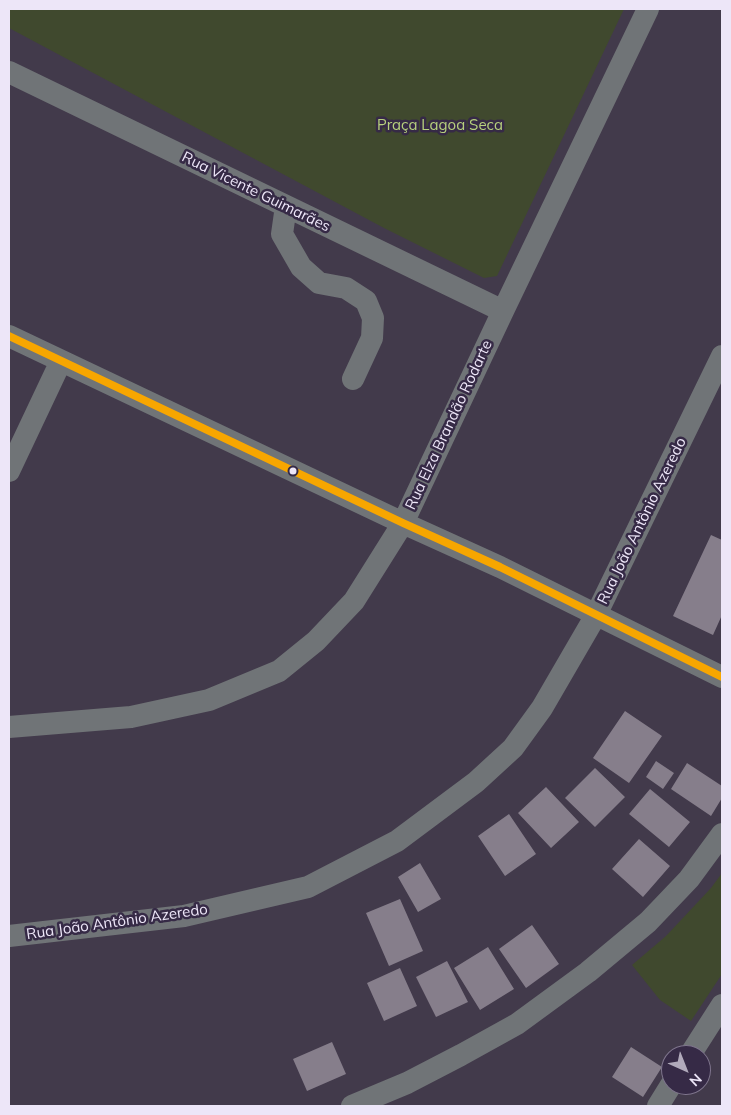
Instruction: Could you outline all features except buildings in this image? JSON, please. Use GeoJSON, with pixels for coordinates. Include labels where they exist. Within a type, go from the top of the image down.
{"type":"FeatureCollection","features":[{"type":"Feature","properties":{"kind":"street","name":"Rua Elza Brandão Rodarte"},"geometry":{"type":"LineString","coordinates":[[9,727],[131,717],[209,700],[279,671],[316,641],[354,601],[403,523],[648,9]]}},
{"type":"Feature","properties":{"kind":"street","name":"Rua Vicente Guimarães"},"geometry":{"type":"LineString","coordinates":[[9,72],[503,311]]}},
{"type":"Feature","properties":{"kind":"street"},"geometry":{"type":"LineString","coordinates":[[286,206],[282,234],[301,267],[319,283],[346,288],[366,301],[373,318],[372,338],[353,379]]}},
{"type":"Feature","properties":{"kind":"street"},"geometry":{"type":"LineString","coordinates":[[9,336],[500,567],[722,677]]}},
{"type":"Feature","properties":{"kind":"street","name":"Rua João Antônio Azeredo"},"geometry":{"type":"LineString","coordinates":[[9,936],[184,916],[308,887],[397,841],[476,782],[513,748],[542,708],[596,615],[722,356]]}},
{"type":"Feature","properties":{"kind":"street"},"geometry":{"type":"LineString","coordinates":[[9,471],[60,361]]}},
{"type":"Feature","properties":{"kind":"street"},"geometry":{"type":"LineString","coordinates":[[352,1106],[407,1083],[461,1056],[517,1024],[588,972],[648,922],[689,879],[722,834]]}},
{"type":"Feature","properties":{"kind":"street"},"geometry":{"type":"LineString","coordinates":[[696,1045],[722,1005]]}},
{"type":"Feature","properties":{"kind":"street"},"geometry":{"type":"LineString","coordinates":[[393,1106],[407,1083]]}},
{"type":"Feature","properties":{"kind":"street"},"geometry":{"type":"LineString","coordinates":[[658,1106],[665,1095]]}},
{"type":"Feature","properties":{"kind":"green space","name":"Praça Lagoa Seca"},"geometry":{"type":"Polygon","coordinates":[[[9,9],[624,9],[497,276],[484,278],[384,228],[9,28],[9,9]]]}},
{"type":"Feature","properties":{"kind":"green space"},"geometry":{"type":"Polygon","coordinates":[[[722,873],[722,974],[691,1021],[660,1000],[632,965],[666,936],[711,888],[722,873]]]}},
{"type":"Feature","properties":{"kind":"transit line"},"geometry":{"type":"LineString","coordinates":[[9,336],[500,567],[722,677]]}}]}
